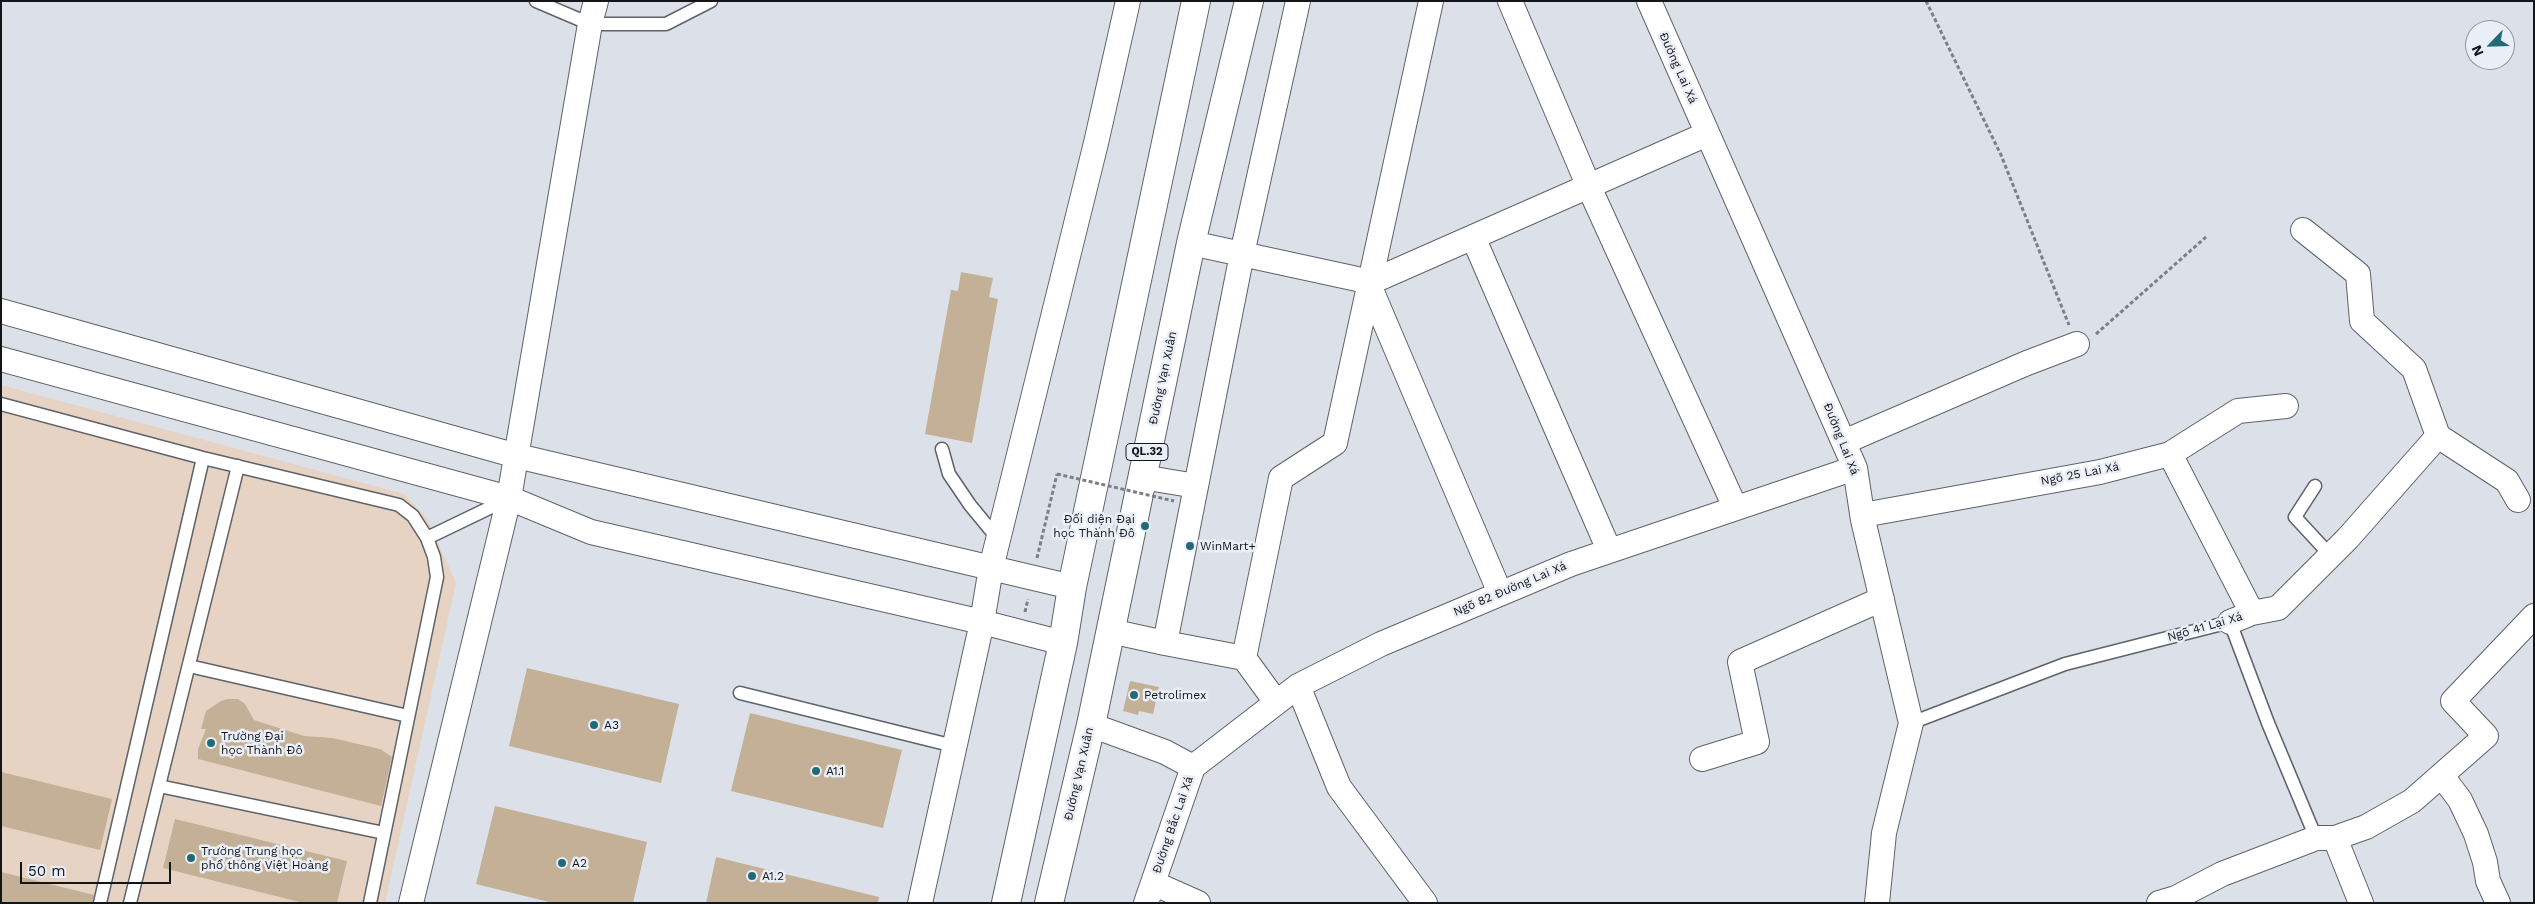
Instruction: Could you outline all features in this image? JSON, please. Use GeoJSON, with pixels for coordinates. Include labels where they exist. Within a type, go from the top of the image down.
{"type":"FeatureCollection","features":[{"type":"Feature","properties":{"kind":"highway"},"geometry":{"type":"LineString","coordinates":[[1006,903],[1063,643],[1072,587],[1196,1]]}},
{"type":"Feature","properties":{"kind":"highway","name":"Đường Vạn Xuân"},"geometry":{"type":"LineString","coordinates":[[1049,903],[1091,725],[1191,243],[1249,1]]}},
{"type":"Feature","properties":{"kind":"street"},"geometry":{"type":"LineString","coordinates":[[411,903],[510,498],[590,24],[596,1]]}},
{"type":"Feature","properties":{"kind":"street"},"geometry":{"type":"LineString","coordinates":[[920,903],[982,622],[991,568],[1096,143],[1128,1]]}},
{"type":"Feature","properties":{"kind":"street"},"geometry":{"type":"LineString","coordinates":[[1165,643],[1242,254],[1298,1]]}},
{"type":"Feature","properties":{"kind":"street"},"geometry":{"type":"LineString","coordinates":[[1244,658],[1281,478],[1335,443],[1431,1]]}},
{"type":"Feature","properties":{"kind":"street"},"geometry":{"type":"LineString","coordinates":[[1510,1],[1589,187],[1735,507]]}},
{"type":"Feature","properties":{"kind":"street","name":"Đường Lai Xá"},"geometry":{"type":"LineString","coordinates":[[1649,1],[1855,468],[1863,515],[1911,723],[1884,832],[1878,902]]}},
{"type":"Feature","properties":{"kind":"street"},"geometry":{"type":"LineString","coordinates":[[1191,243],[1370,283],[1707,134]]}},
{"type":"Feature","properties":{"kind":"street"},"geometry":{"type":"LineString","coordinates":[[2303,230],[2358,274],[2362,321],[2414,369],[2438,436],[2507,481],[2518,500]]}},
{"type":"Feature","properties":{"kind":"street"},"geometry":{"type":"LineString","coordinates":[[1473,237],[1609,550]]}},
{"type":"Feature","properties":{"kind":"street"},"geometry":{"type":"LineString","coordinates":[[1370,283],[1500,593]]}},
{"type":"Feature","properties":{"kind":"street"},"geometry":{"type":"LineString","coordinates":[[1,311],[518,456],[1072,587]]}},
{"type":"Feature","properties":{"kind":"street"},"geometry":{"type":"LineString","coordinates":[[1844,442],[2077,344]]}},
{"type":"Feature","properties":{"kind":"street"},"geometry":{"type":"LineString","coordinates":[[1,359],[510,498],[591,532],[982,622],[1063,643]]}},
{"type":"Feature","properties":{"kind":"street","name":"Ngõ 25 Lai Xá"},"geometry":{"type":"LineString","coordinates":[[1863,515],[2100,472],[2170,454],[2238,411],[2286,406]]}},
{"type":"Feature","properties":{"kind":"street","name":"Ngõ 41 Lại Xá"},"geometry":{"type":"LineString","coordinates":[[2241,617],[2278,608],[2331,556],[2438,436]]}},
{"type":"Feature","properties":{"kind":"street"},"geometry":{"type":"LineString","coordinates":[[2170,454],[2241,617]]}},
{"type":"Feature","properties":{"kind":"street","name":"Ngõ 82 Đường Lai Xá"},"geometry":{"type":"LineString","coordinates":[[1193,767],[1298,686],[1381,644],[1500,593],[1609,550],[1855,468]]}},
{"type":"Feature","properties":{"kind":"street"},"geometry":{"type":"LineString","coordinates":[[1142,477],[1196,486]]}},
{"type":"Feature","properties":{"kind":"street"},"geometry":{"type":"LineString","coordinates":[[1702,759],[1757,742],[1740,662],[1882,599]]}},
{"type":"Feature","properties":{"kind":"street"},"geometry":{"type":"LineString","coordinates":[[2172,901],[2222,874],[2325,838],[2366,827],[2391,814],[2442,776],[2486,736],[2453,701],[2534,616]]}},
{"type":"Feature","properties":{"kind":"street"},"geometry":{"type":"LineString","coordinates":[[1110,631],[1244,658],[1276,702]]}},
{"type":"Feature","properties":{"kind":"street"},"geometry":{"type":"LineString","coordinates":[[1298,686],[1339,787],[1425,903]]}},
{"type":"Feature","properties":{"kind":"street","name":"Đường Bắc Lai Xá"},"geometry":{"type":"LineString","coordinates":[[1091,725],[1165,752],[1193,767],[1149,893]]}},
{"type":"Feature","properties":{"kind":"street"},"geometry":{"type":"LineString","coordinates":[[2442,776],[2460,800],[2476,834],[2486,862],[2488,881],[2498,903]]}},
{"type":"Feature","properties":{"kind":"street"},"geometry":{"type":"LineString","coordinates":[[2325,838],[2361,903]]}},
{"type":"Feature","properties":{"kind":"street"},"geometry":{"type":"LineString","coordinates":[[1149,893],[1198,903]]}},
{"type":"Feature","properties":{"kind":"lane"},"geometry":{"type":"LineString","coordinates":[[536,1],[590,24],[666,24],[711,1]]}},
{"type":"Feature","properties":{"kind":"lane"},"geometry":{"type":"LineString","coordinates":[[1,404],[203,458],[399,505],[413,516],[427,538],[434,557],[437,577],[370,903]]}},
{"type":"Feature","properties":{"kind":"lane"},"geometry":{"type":"LineString","coordinates":[[942,449],[949,474],[970,505],[998,539]]}},
{"type":"Feature","properties":{"kind":"lane"},"geometry":{"type":"LineString","coordinates":[[100,903],[203,458]]}},
{"type":"Feature","properties":{"kind":"lane"},"geometry":{"type":"LineString","coordinates":[[130,903],[238,466]]}},
{"type":"Feature","properties":{"kind":"lane"},"geometry":{"type":"LineString","coordinates":[[2315,486],[2295,517],[2331,556]]}},
{"type":"Feature","properties":{"kind":"lane"},"geometry":{"type":"LineString","coordinates":[[427,538],[510,498]]}},
{"type":"Feature","properties":{"kind":"lane"},"geometry":{"type":"LineString","coordinates":[[2241,617],[2268,723],[2325,838]]}},
{"type":"Feature","properties":{"kind":"lane","name":"Ngõ 41 Lại Xá"},"geometry":{"type":"LineString","coordinates":[[1911,723],[2065,664],[2241,617]]}},
{"type":"Feature","properties":{"kind":"lane"},"geometry":{"type":"LineString","coordinates":[[188,666],[408,716]]}},
{"type":"Feature","properties":{"kind":"lane"},"geometry":{"type":"LineString","coordinates":[[740,693],[954,746]]}},
{"type":"Feature","properties":{"kind":"lane"},"geometry":{"type":"LineString","coordinates":[[159,786],[384,833]]}},
{"type":"Feature","properties":{"kind":"path"},"geometry":{"type":"LineString","coordinates":[[1926,1],[2000,155],[2077,344],[2102,330],[2206,238]]}},
{"type":"Feature","properties":{"kind":"path"},"geometry":{"type":"LineString","coordinates":[[1047,510],[1057,474],[1174,501]]}},
{"type":"Feature","properties":{"kind":"shaded area","name":"Trường Đại học Thành Đô"},"geometry":{"type":"Polygon","coordinates":[[[1,385],[404,494],[427,518],[456,583],[385,903],[1,903],[1,385]]]}},
{"type":"Feature","properties":{"kind":"building"},"geometry":{"type":"Polygon","coordinates":[[[961,272],[993,278],[989,297],[998,299],[972,443],[925,434],[951,290],[958,291],[961,272]]]}},
{"type":"Feature","properties":{"kind":"building","name":"A3"},"geometry":{"type":"Polygon","coordinates":[[[527,668],[679,704],[661,783],[509,746],[527,668]]]}},
{"type":"Feature","properties":{"kind":"building"},"geometry":{"type":"Polygon","coordinates":[[[1130,681],[1159,687],[1153,714],[1139,711],[1138,715],[1123,711],[1130,681]]]}},
{"type":"Feature","properties":{"kind":"building"},"geometry":{"type":"Polygon","coordinates":[[[238,699],[245,704],[254,720],[304,736],[332,738],[380,749],[392,757],[381,806],[198,759],[198,749],[206,729],[201,729],[206,711],[221,701],[238,699]]]}},
{"type":"Feature","properties":{"kind":"building","name":"A1.1"},"geometry":{"type":"Polygon","coordinates":[[[750,713],[902,750],[883,828],[731,791],[750,713]]]}},
{"type":"Feature","properties":{"kind":"building"},"geometry":{"type":"Polygon","coordinates":[[[1,772],[112,799],[100,850],[1,826],[1,772]]]}},
{"type":"Feature","properties":{"kind":"building","name":"A2"},"geometry":{"type":"Polygon","coordinates":[[[495,806],[647,842],[633,903],[553,903],[476,884],[495,806]]]}},
{"type":"Feature","properties":{"kind":"building"},"geometry":{"type":"Polygon","coordinates":[[[175,819],[347,861],[337,903],[304,903],[163,868],[175,819]]]}},
{"type":"Feature","properties":{"kind":"building","name":"A1.2"},"geometry":{"type":"Polygon","coordinates":[[[716,857],[879,897],[878,903],[706,903],[716,857]]]}},
{"type":"Feature","properties":{"kind":"building"},"geometry":{"type":"Polygon","coordinates":[[[1,872],[94,895],[92,903],[1,903],[1,872]]]}},
{"type":"Feature","properties":{"kind":"place","name":"Đối diện Đại học Thành Đô"},"geometry":{"type":"Point","coordinates":[1145,526]}},
{"type":"Feature","properties":{"kind":"place","name":"WinMart+"},"geometry":{"type":"Point","coordinates":[1190,546]}},
{"type":"Feature","properties":{"kind":"place","name":"Petrolimex"},"geometry":{"type":"Point","coordinates":[1134,695]}},
{"type":"Feature","properties":{"kind":"place","name":"A3"},"geometry":{"type":"Point","coordinates":[594,725]}},
{"type":"Feature","properties":{"kind":"place","name":"Trường Đại học Thành Đô"},"geometry":{"type":"Point","coordinates":[211,743]}},
{"type":"Feature","properties":{"kind":"place","name":"A1.1"},"geometry":{"type":"Point","coordinates":[816,771]}},
{"type":"Feature","properties":{"kind":"place","name":"Trường Trung học phổ thông Việt Hoàng"},"geometry":{"type":"Point","coordinates":[191,858]}},
{"type":"Feature","properties":{"kind":"place","name":"A2"},"geometry":{"type":"Point","coordinates":[562,863]}},
{"type":"Feature","properties":{"kind":"place","name":"A1.2"},"geometry":{"type":"Point","coordinates":[752,876]}}]}
